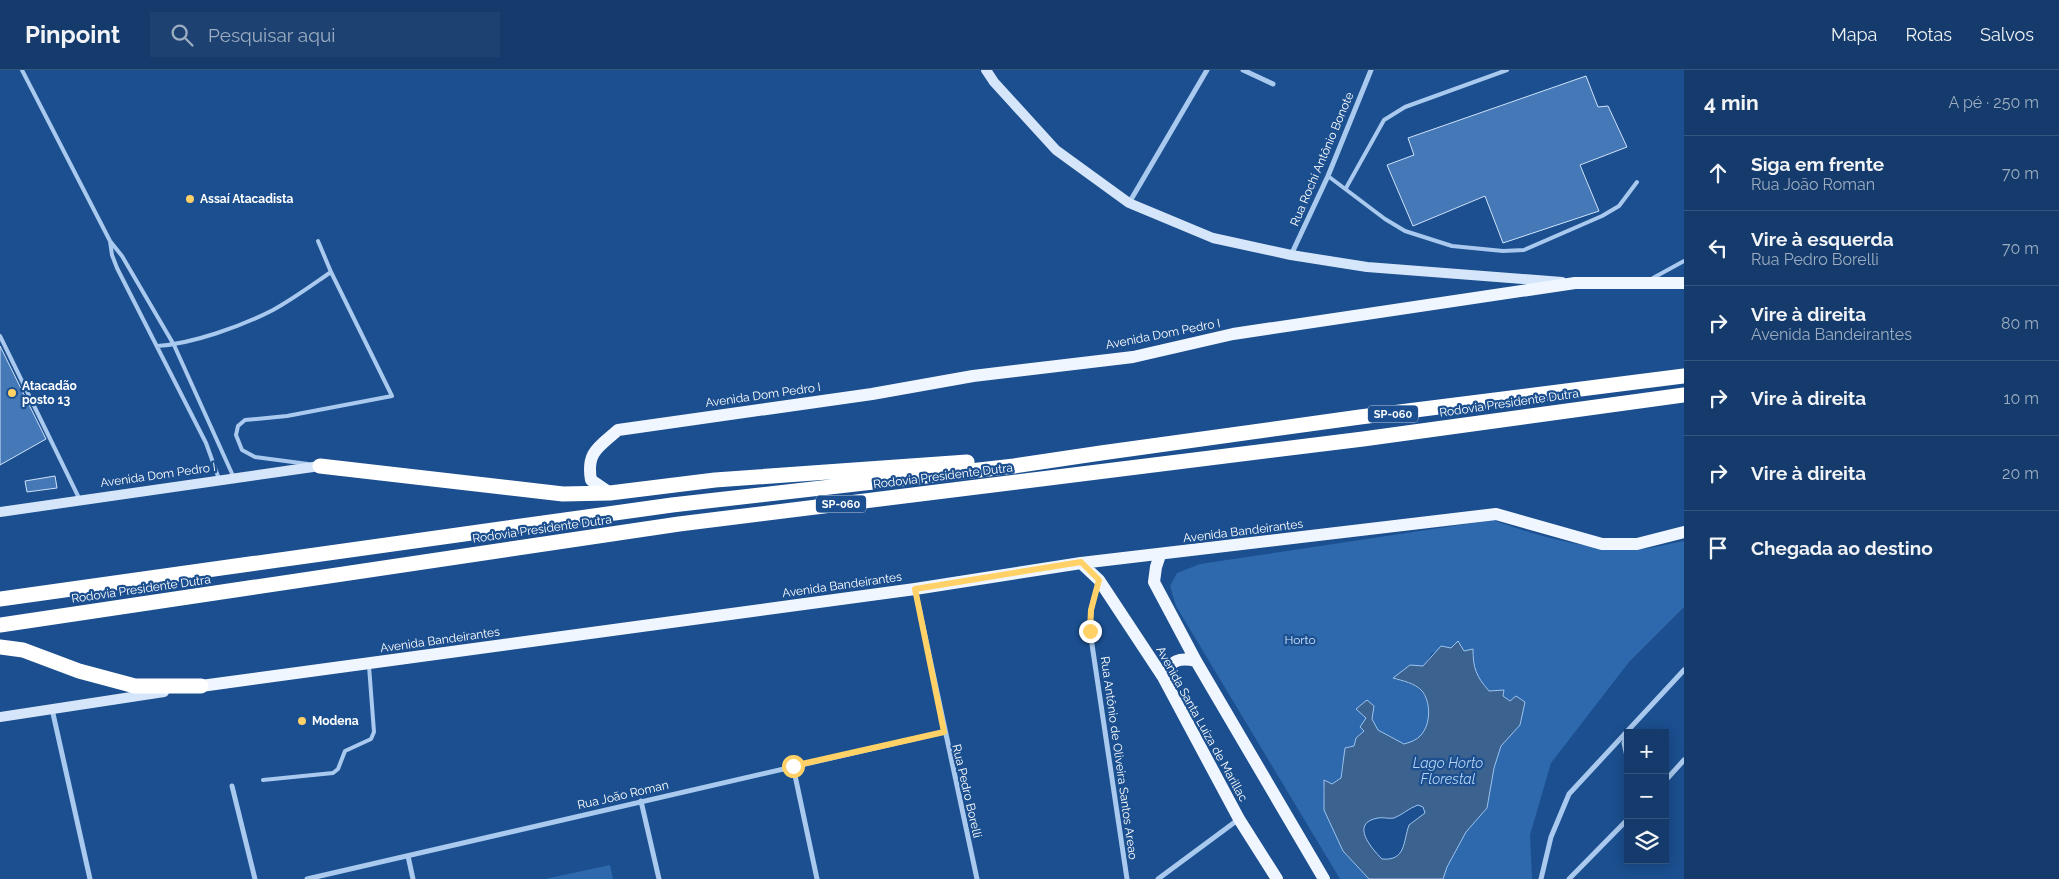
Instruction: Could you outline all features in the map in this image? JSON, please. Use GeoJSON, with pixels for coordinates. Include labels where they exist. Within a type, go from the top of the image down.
{"type":"FeatureCollection","features":[{"type":"Feature","properties":{"kind":"highway","name":"Rodovia Presidente Dutra"},"geometry":{"type":"LineString","coordinates":[[0,599],[672,505],[1014,466],[1101,452],[1684,376]]}},
{"type":"Feature","properties":{"kind":"highway","name":"Rodovia Presidente Dutra"},"geometry":{"type":"LineString","coordinates":[[0,625],[679,524],[1363,439],[1684,395]]}},
{"type":"Feature","properties":{"kind":"highway"},"geometry":{"type":"LineString","coordinates":[[320,466],[562,494],[610,493],[715,480],[1101,452]]}},
{"type":"Feature","properties":{"kind":"highway"},"geometry":{"type":"LineString","coordinates":[[0,647],[23,650],[79,671],[135,686],[201,686]]}},
{"type":"Feature","properties":{"kind":"main road"},"geometry":{"type":"LineString","coordinates":[[986,70],[994,82],[1056,150],[1129,203],[1213,238],[1291,255],[1368,267],[1575,282]]}},
{"type":"Feature","properties":{"kind":"main road","name":"Avenida Dom Pedro I"},"geometry":{"type":"LineString","coordinates":[[610,493],[592,480],[589,465],[594,453],[618,430],[872,394],[973,376],[1133,357],[1233,334],[1575,282],[1684,283]]}},
{"type":"Feature","properties":{"kind":"main road","name":"Avenida Dom Pedro I"},"geometry":{"type":"LineString","coordinates":[[0,512],[320,466]]}},
{"type":"Feature","properties":{"kind":"main road","name":"Avenida Bandeirantes"},"geometry":{"type":"LineString","coordinates":[[0,717],[201,686],[915,589],[1081,562],[1160,555],[1496,514],[1602,544],[1637,544],[1684,532]]}},
{"type":"Feature","properties":{"kind":"main road","name":"Avenida Santa Luíza de Marillac"},"geometry":{"type":"LineString","coordinates":[[1160,555],[1154,582],[1196,661],[1324,879]]}},
{"type":"Feature","properties":{"kind":"main road","name":"Avenida Santa Luíza de Marillac"},"geometry":{"type":"LineString","coordinates":[[1081,562],[1099,580],[1163,677],[1239,819],[1277,879]]}},
{"type":"Feature","properties":{"kind":"main road"},"geometry":{"type":"LineString","coordinates":[[1163,677],[1166,668],[1175,660],[1185,658],[1196,661]]}},
{"type":"Feature","properties":{"kind":"street"},"geometry":{"type":"LineString","coordinates":[[1129,203],[1207,70]]}},
{"type":"Feature","properties":{"kind":"street"},"geometry":{"type":"LineString","coordinates":[[1243,70],[1272,84]]}},
{"type":"Feature","properties":{"kind":"street","name":"Rua Rochi Antônio Bonote"},"geometry":{"type":"LineString","coordinates":[[1291,255],[1328,176],[1371,70]]}},
{"type":"Feature","properties":{"kind":"street","name":"Rua Antônio de Oliveira Santos Areao"},"geometry":{"type":"LineString","coordinates":[[1099,580],[1091,610],[1090,631],[1127,879]]}},
{"type":"Feature","properties":{"kind":"street","name":"Rua Pedro Borelli"},"geometry":{"type":"LineString","coordinates":[[915,589],[944,732],[977,879]]}},
{"type":"Feature","properties":{"kind":"street"},"geometry":{"type":"LineString","coordinates":[[1541,879],[1551,837],[1569,794],[1684,670]]}},
{"type":"Feature","properties":{"kind":"street"},"geometry":{"type":"LineString","coordinates":[[52,709],[90,879]]}},
{"type":"Feature","properties":{"kind":"street","name":"Rua João Roman"},"geometry":{"type":"LineString","coordinates":[[308,879],[944,732]]}},
{"type":"Feature","properties":{"kind":"street"},"geometry":{"type":"LineString","coordinates":[[1669,777],[1684,760]]}},
{"type":"Feature","properties":{"kind":"street"},"geometry":{"type":"LineString","coordinates":[[793,766],[817,879]]}},
{"type":"Feature","properties":{"kind":"street"},"geometry":{"type":"LineString","coordinates":[[232,786],[255,879]]}},
{"type":"Feature","properties":{"kind":"street"},"geometry":{"type":"LineString","coordinates":[[641,801],[659,879]]}},
{"type":"Feature","properties":{"kind":"street"},"geometry":{"type":"LineString","coordinates":[[1158,879],[1239,819]]}},
{"type":"Feature","properties":{"kind":"street"},"geometry":{"type":"LineString","coordinates":[[1569,879],[1624,823]]}},
{"type":"Feature","properties":{"kind":"street"},"geometry":{"type":"LineString","coordinates":[[408,856],[413,879]]}},
{"type":"Feature","properties":{"kind":"lane"},"geometry":{"type":"LineString","coordinates":[[22,70],[110,241],[122,256],[174,345],[234,478]]}},
{"type":"Feature","properties":{"kind":"lane"},"geometry":{"type":"LineString","coordinates":[[1346,188],[1384,120],[1405,107],[1507,70]]}},
{"type":"Feature","properties":{"kind":"lane"},"geometry":{"type":"LineString","coordinates":[[1328,176],[1386,220],[1405,231],[1452,246],[1510,251],[1524,250],[1602,216],[1619,206],[1636,182]]}},
{"type":"Feature","properties":{"kind":"lane"},"geometry":{"type":"LineString","coordinates":[[110,241],[112,255],[117,268],[206,443],[220,480]]}},
{"type":"Feature","properties":{"kind":"lane"},"geometry":{"type":"LineString","coordinates":[[318,241],[331,272],[392,396],[287,416],[245,420],[238,426],[236,435],[242,450],[255,457],[320,466]]}},
{"type":"Feature","properties":{"kind":"lane"},"geometry":{"type":"LineString","coordinates":[[1648,282],[1684,261]]}},
{"type":"Feature","properties":{"kind":"lane"},"geometry":{"type":"LineString","coordinates":[[156,346],[174,345],[210,335],[273,310],[331,272]]}},
{"type":"Feature","properties":{"kind":"lane"},"geometry":{"type":"LineString","coordinates":[[0,336],[80,500]]}},
{"type":"Feature","properties":{"kind":"lane"},"geometry":{"type":"LineString","coordinates":[[263,780],[332,773],[338,769],[345,751],[370,739],[374,732],[369,664]]}},
{"type":"Feature","properties":{"kind":"green space","name":"Horto"},"geometry":{"type":"Polygon","coordinates":[[[1493,520],[1527,532],[1607,549],[1653,548],[1684,541],[1684,607],[1629,662],[1551,763],[1530,835],[1532,879],[1443,879],[1447,867],[1466,832],[1487,808],[1494,768],[1501,746],[1520,725],[1525,702],[1510,701],[1502,696],[1504,690],[1489,691],[1479,680],[1465,651],[1452,648],[1432,653],[1423,667],[1414,666],[1400,672],[1394,679],[1414,686],[1424,694],[1426,699],[1428,718],[1422,735],[1414,741],[1404,744],[1378,730],[1372,719],[1356,709],[1366,718],[1364,731],[1356,738],[1354,746],[1342,763],[1341,778],[1332,784],[1325,781],[1323,789],[1324,810],[1343,851],[1369,879],[1340,879],[1176,606],[1170,586],[1177,573],[1200,564],[1493,520]]]}},
{"type":"Feature","properties":{"kind":"green space"},"geometry":{"type":"Polygon","coordinates":[[[610,865],[613,879],[545,879],[610,865]]]}},
{"type":"Feature","properties":{"kind":"water","name":"Lago Horto Florestal"},"geometry":{"type":"Polygon","coordinates":[[[1458,641],[1464,651],[1473,649],[1476,672],[1489,691],[1504,690],[1503,696],[1510,701],[1516,696],[1525,702],[1520,725],[1501,746],[1494,768],[1487,808],[1466,832],[1447,867],[1443,879],[1369,879],[1343,851],[1324,810],[1324,780],[1332,784],[1341,778],[1345,748],[1354,746],[1356,738],[1364,731],[1360,727],[1366,718],[1356,709],[1367,700],[1374,706],[1372,719],[1378,730],[1404,744],[1414,741],[1419,737],[1427,725],[1429,713],[1425,696],[1416,686],[1393,678],[1410,665],[1423,666],[1441,646],[1451,648],[1458,641]],[[1418,805],[1394,818],[1378,818],[1369,821],[1365,825],[1365,837],[1382,859],[1390,859],[1400,854],[1409,825],[1425,813],[1423,807],[1418,805]]]}},
{"type":"Feature","properties":{"kind":"building"},"geometry":{"type":"Polygon","coordinates":[[[1586,76],[1598,107],[1608,106],[1627,147],[1580,165],[1599,211],[1503,243],[1485,196],[1413,226],[1387,165],[1414,155],[1408,138],[1586,76]]]}},
{"type":"Feature","properties":{"kind":"building","name":"Atacadão posto 13"},"geometry":{"type":"Polygon","coordinates":[[[0,346],[46,439],[0,465],[0,346]]]}},
{"type":"Feature","properties":{"kind":"building"},"geometry":{"type":"Polygon","coordinates":[[[55,476],[57,488],[27,492],[25,481],[55,476]]]}},
{"type":"Feature","properties":{"kind":"place","name":"Assaí Atacadista"},"geometry":{"type":"Point","coordinates":[190,199]}},
{"type":"Feature","properties":{"kind":"place","name":"Atacadão posto 13"},"geometry":{"type":"Point","coordinates":[12,393]}},
{"type":"Feature","properties":{"kind":"place","name":"Modena"},"geometry":{"type":"Point","coordinates":[302,721]}},
{"type":"Feature","properties":{"kind":"route"},"geometry":{"type":"LineString","coordinates":[[793,766],[944,732],[915,589],[1081,562],[1099,580],[1091,610],[1090,631]]}}]}
